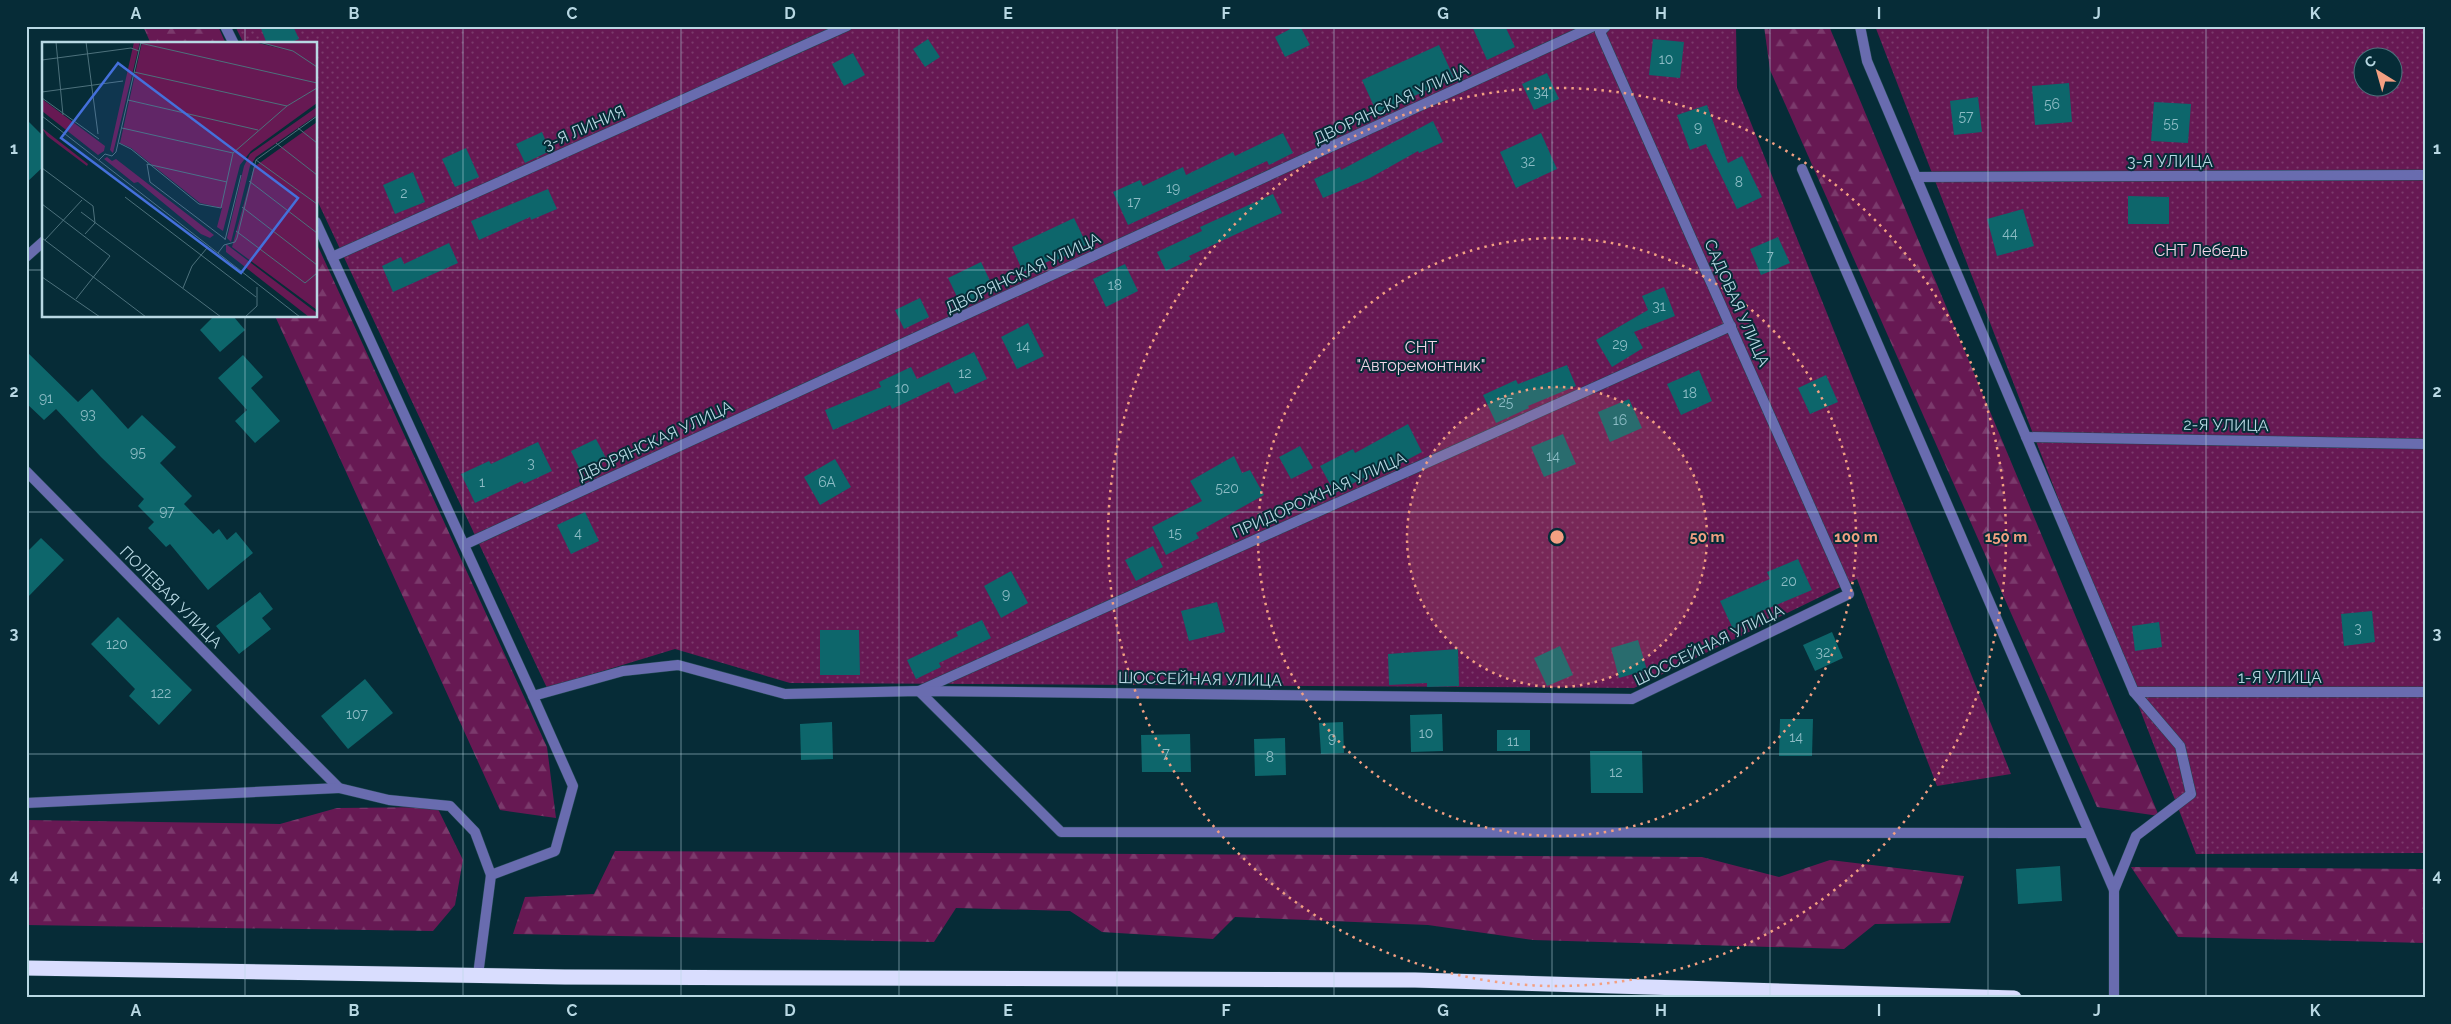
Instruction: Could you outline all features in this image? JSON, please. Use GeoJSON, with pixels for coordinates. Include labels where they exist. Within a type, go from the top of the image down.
{"type":"FeatureCollection","features":[{"type":"Feature","properties":{"kind":"highway"},"geometry":{"type":"LineString","coordinates":[[26,968],[478,976],[1415,980],[2014,998]]}},
{"type":"Feature","properties":{"kind":"street"},"geometry":{"type":"LineString","coordinates":[[225,26],[233,42]]}},
{"type":"Feature","properties":{"kind":"street","name":"3-Я ЛИНИЯ"},"geometry":{"type":"LineString","coordinates":[[332,257],[847,26]]}},
{"type":"Feature","properties":{"kind":"street","name":"ДВОРЯНСКАЯ УЛИЦА"},"geometry":{"type":"LineString","coordinates":[[464,546],[1594,26]]}},
{"type":"Feature","properties":{"kind":"street","name":"САДОВАЯ УЛИЦА"},"geometry":{"type":"LineString","coordinates":[[1606,26],[1600,32],[1849,594]]}},
{"type":"Feature","properties":{"kind":"street"},"geometry":{"type":"LineString","coordinates":[[1860,26],[1867,61],[2134,692],[2180,746],[2191,794],[2136,836],[2114,890],[2114,998]]}},
{"type":"Feature","properties":{"kind":"street"},"geometry":{"type":"LineString","coordinates":[[1802,169],[2114,890]]}},
{"type":"Feature","properties":{"kind":"street","name":"3-Я УЛИЦА"},"geometry":{"type":"LineString","coordinates":[[1916,177],[2425,175]]}},
{"type":"Feature","properties":{"kind":"street"},"geometry":{"type":"LineString","coordinates":[[318,226],[533,696],[572,786],[555,851],[491,875]]}},
{"type":"Feature","properties":{"kind":"street"},"geometry":{"type":"LineString","coordinates":[[26,257],[42,243]]}},
{"type":"Feature","properties":{"kind":"street","name":"ПРИДОРОЖНАЯ УЛИЦА"},"geometry":{"type":"LineString","coordinates":[[919,691],[1731,326]]}},
{"type":"Feature","properties":{"kind":"street","name":"2-Я УЛИЦА"},"geometry":{"type":"LineString","coordinates":[[2026,437],[2425,444]]}},
{"type":"Feature","properties":{"kind":"street","name":"ПОЛЕВАЯ УЛИЦА"},"geometry":{"type":"LineString","coordinates":[[26,471],[339,788]]}},
{"type":"Feature","properties":{"kind":"street","name":"ШОССЕЙНАЯ УЛИЦА"},"geometry":{"type":"LineString","coordinates":[[533,696],[623,671],[678,665],[785,694],[919,691],[1632,699],[1849,594]]}},
{"type":"Feature","properties":{"kind":"street"},"geometry":{"type":"LineString","coordinates":[[919,691],[1061,832],[2089,833]]}},
{"type":"Feature","properties":{"kind":"street","name":"1-Я УЛИЦА"},"geometry":{"type":"LineString","coordinates":[[2134,692],[2425,692]]}},
{"type":"Feature","properties":{"kind":"street"},"geometry":{"type":"LineString","coordinates":[[26,803],[339,788],[389,800],[450,806],[475,832],[491,875],[478,976]]}},
{"type":"Feature","properties":{"kind":"green space"},"geometry":{"type":"Polygon","coordinates":[[[143,26],[218,26],[225,42],[150,42],[143,26]]]}},
{"type":"Feature","properties":{"kind":"green space","name":"СНТ \"Авторемонтник\""},"geometry":{"type":"Polygon","coordinates":[[[235,26],[1736,26],[1737,88],[2011,774],[1937,786],[1857,579],[1634,688],[790,683],[675,649],[547,688],[318,202],[318,42],[243,42],[235,26]]]}},
{"type":"Feature","properties":{"kind":"green space"},"geometry":{"type":"Polygon","coordinates":[[[1764,26],[1829,26],[2159,816],[2097,807],[1770,70],[1764,26]]]}},
{"type":"Feature","properties":{"kind":"green space","name":"СНТ Лебедь"},"geometry":{"type":"Polygon","coordinates":[[[1875,26],[2425,26],[2425,853],[2196,854],[1875,26]]]}},
{"type":"Feature","properties":{"kind":"green space"},"geometry":{"type":"Polygon","coordinates":[[[318,246],[547,747],[556,818],[500,810],[276,318],[318,318],[318,246]]]}},
{"type":"Feature","properties":{"kind":"green space"},"geometry":{"type":"Polygon","coordinates":[[[437,807],[463,860],[455,905],[433,931],[26,925],[26,820],[280,824],[337,808],[437,807]]]}},
{"type":"Feature","properties":{"kind":"green space"},"geometry":{"type":"Polygon","coordinates":[[[615,851],[1702,857],[1779,877],[1830,860],[1964,876],[1950,923],[1875,924],[1844,949],[1533,940],[1428,925],[1235,917],[1213,939],[1102,932],[1070,911],[956,908],[934,942],[513,934],[525,897],[594,894],[615,851]]]}},
{"type":"Feature","properties":{"kind":"green space"},"geometry":{"type":"Polygon","coordinates":[[[2131,867],[2425,869],[2425,943],[2178,937],[2131,867]]]}},
{"type":"Feature","properties":{"kind":"building"},"geometry":{"type":"Polygon","coordinates":[[[260,26],[293,26],[299,39],[292,42],[266,42],[260,26]]]}},
{"type":"Feature","properties":{"kind":"building"},"geometry":{"type":"Polygon","coordinates":[[[1296,26],[1300,26],[1310,45],[1285,57],[1275,37],[1296,26]]]}},
{"type":"Feature","properties":{"kind":"building"},"geometry":{"type":"Polygon","coordinates":[[[1472,26],[1505,26],[1515,47],[1487,60],[1472,26]]]}},
{"type":"Feature","properties":{"kind":"building"},"geometry":{"type":"Polygon","coordinates":[[[928,39],[940,57],[925,67],[913,49],[928,39]]]}},
{"type":"Feature","properties":{"kind":"building"},"geometry":{"type":"Polygon","coordinates":[[[1653,39],[1684,42],[1680,78],[1649,75],[1653,39]]]}},
{"type":"Feature","properties":{"kind":"building"},"geometry":{"type":"Polygon","coordinates":[[[1439,45],[1454,78],[1377,113],[1362,80],[1439,45]]]}},
{"type":"Feature","properties":{"kind":"building"},"geometry":{"type":"Polygon","coordinates":[[[853,53],[865,75],[844,86],[832,64],[853,53]]]}},
{"type":"Feature","properties":{"kind":"building"},"geometry":{"type":"Polygon","coordinates":[[[1547,73],[1559,99],[1534,110],[1522,84],[1547,73]]]}},
{"type":"Feature","properties":{"kind":"building"},"geometry":{"type":"Polygon","coordinates":[[[2069,83],[2072,122],[2035,125],[2032,86],[2069,83]]]}},
{"type":"Feature","properties":{"kind":"building"},"geometry":{"type":"Polygon","coordinates":[[[1978,97],[1982,132],[1954,135],[1950,101],[1978,97]]]}},
{"type":"Feature","properties":{"kind":"building"},"geometry":{"type":"Polygon","coordinates":[[[2154,102],[2191,104],[2188,143],[2151,141],[2154,102]]]}},
{"type":"Feature","properties":{"kind":"building"},"geometry":{"type":"Polygon","coordinates":[[[1707,105],[1728,163],[1742,156],[1762,197],[1737,209],[1706,144],[1690,150],[1677,115],[1707,105]]]}},
{"type":"Feature","properties":{"kind":"building"},"geometry":{"type":"Polygon","coordinates":[[[26,119],[42,135],[42,168],[26,183],[26,119]]]}},
{"type":"Feature","properties":{"kind":"building"},"geometry":{"type":"Polygon","coordinates":[[[1433,121],[1443,142],[1419,153],[1418,151],[1370,178],[1323,198],[1314,179],[1340,167],[1341,170],[1433,121]]]}},
{"type":"Feature","properties":{"kind":"building"},"geometry":{"type":"Polygon","coordinates":[[[542,132],[550,151],[525,163],[516,144],[542,132]]]}},
{"type":"Feature","properties":{"kind":"building"},"geometry":{"type":"Polygon","coordinates":[[[1283,133],[1293,153],[1269,165],[1267,161],[1128,225],[1113,192],[1140,180],[1143,186],[1183,167],[1186,175],[1233,152],[1235,156],[1283,133]]]}},
{"type":"Feature","properties":{"kind":"building"},"geometry":{"type":"Polygon","coordinates":[[[1541,133],[1557,169],[1516,188],[1500,152],[1541,133]]]}},
{"type":"Feature","properties":{"kind":"building"},"geometry":{"type":"Polygon","coordinates":[[[466,148],[479,177],[455,187],[442,159],[466,148]]]}},
{"type":"Feature","properties":{"kind":"building"},"geometry":{"type":"Polygon","coordinates":[[[413,172],[425,202],[395,214],[383,185],[413,172]]]}},
{"type":"Feature","properties":{"kind":"building"},"geometry":{"type":"Polygon","coordinates":[[[548,189],[557,209],[531,220],[530,217],[479,240],[471,221],[548,189]]]}},
{"type":"Feature","properties":{"kind":"building"},"geometry":{"type":"Polygon","coordinates":[[[1273,194],[1282,213],[1189,256],[1191,259],[1166,271],[1157,252],[1202,231],[1200,227],[1273,194]]]}},
{"type":"Feature","properties":{"kind":"building"},"geometry":{"type":"Polygon","coordinates":[[[2128,196],[2169,197],[2169,224],[2128,224],[2128,196]]]}},
{"type":"Feature","properties":{"kind":"building"},"geometry":{"type":"Polygon","coordinates":[[[2023,209],[2034,246],[1997,256],[1987,219],[2023,209]]]}},
{"type":"Feature","properties":{"kind":"building"},"geometry":{"type":"Polygon","coordinates":[[[1074,218],[1087,245],[1055,261],[1054,259],[1023,272],[1012,247],[1074,218]]]}},
{"type":"Feature","properties":{"kind":"building"},"geometry":{"type":"Polygon","coordinates":[[[1778,237],[1790,263],[1761,275],[1750,249],[1778,237]]]}},
{"type":"Feature","properties":{"kind":"building"},"geometry":{"type":"Polygon","coordinates":[[[449,243],[458,263],[393,292],[382,266],[401,257],[404,264],[449,243]]]}},
{"type":"Feature","properties":{"kind":"building"},"geometry":{"type":"Polygon","coordinates":[[[981,262],[994,289],[961,305],[948,278],[981,262]]]}},
{"type":"Feature","properties":{"kind":"building"},"geometry":{"type":"Polygon","coordinates":[[[1125,264],[1138,291],[1106,307],[1093,279],[1125,264]]]}},
{"type":"Feature","properties":{"kind":"building"},"geometry":{"type":"Polygon","coordinates":[[[1664,287],[1675,316],[1634,332],[1643,348],[1612,367],[1596,340],[1648,310],[1642,296],[1664,287]]]}},
{"type":"Feature","properties":{"kind":"building"},"geometry":{"type":"Polygon","coordinates":[[[920,298],[929,317],[904,329],[895,310],[920,298]]]}},
{"type":"Feature","properties":{"kind":"building"},"geometry":{"type":"Polygon","coordinates":[[[212,318],[235,318],[245,330],[220,352],[200,330],[212,318]]]}},
{"type":"Feature","properties":{"kind":"building"},"geometry":{"type":"Polygon","coordinates":[[[1028,323],[1044,356],[1017,369],[1001,337],[1028,323]]]}},
{"type":"Feature","properties":{"kind":"building"},"geometry":{"type":"Polygon","coordinates":[[[26,351],[78,402],[92,389],[128,429],[142,415],[176,447],[160,463],[192,496],[184,504],[213,534],[219,529],[227,540],[236,532],[253,553],[208,590],[170,544],[166,547],[148,528],[154,522],[138,506],[144,499],[56,409],[44,420],[26,403],[26,351]]]}},
{"type":"Feature","properties":{"kind":"building"},"geometry":{"type":"Polygon","coordinates":[[[974,352],[987,379],[955,394],[949,382],[892,409],[890,405],[833,430],[825,410],[881,387],[879,382],[911,367],[917,379],[974,352]]]}},
{"type":"Feature","properties":{"kind":"building"},"geometry":{"type":"Polygon","coordinates":[[[243,355],[263,377],[251,388],[280,421],[255,443],[235,421],[247,410],[218,378],[243,355]]]}},
{"type":"Feature","properties":{"kind":"building"},"geometry":{"type":"Polygon","coordinates":[[[1567,365],[1576,386],[1528,406],[1529,408],[1496,423],[1483,395],[1516,380],[1518,384],[1567,365]]]}},
{"type":"Feature","properties":{"kind":"building"},"geometry":{"type":"Polygon","coordinates":[[[1699,370],[1712,401],[1681,415],[1667,384],[1699,370]]]}},
{"type":"Feature","properties":{"kind":"building"},"geometry":{"type":"Polygon","coordinates":[[[1826,375],[1838,402],[1810,414],[1798,388],[1826,375]]]}},
{"type":"Feature","properties":{"kind":"building"},"geometry":{"type":"Polygon","coordinates":[[[1629,399],[1642,428],[1610,442],[1598,412],[1629,399]]]}},
{"type":"Feature","properties":{"kind":"building"},"geometry":{"type":"Polygon","coordinates":[[[1408,424],[1422,452],[1390,469],[1388,465],[1335,493],[1320,466],[1353,449],[1355,453],[1408,424]]]}},
{"type":"Feature","properties":{"kind":"building"},"geometry":{"type":"Polygon","coordinates":[[[1563,434],[1576,464],[1544,477],[1531,447],[1563,434]]]}},
{"type":"Feature","properties":{"kind":"building"},"geometry":{"type":"Polygon","coordinates":[[[596,439],[606,458],[580,470],[571,451],[596,439]]]}},
{"type":"Feature","properties":{"kind":"building"},"geometry":{"type":"Polygon","coordinates":[[[538,442],[552,471],[524,484],[522,481],[475,503],[461,474],[489,461],[491,464],[538,442]]]}},
{"type":"Feature","properties":{"kind":"building"},"geometry":{"type":"Polygon","coordinates":[[[1300,446],[1313,468],[1291,479],[1279,457],[1300,446]]]}},
{"type":"Feature","properties":{"kind":"building"},"geometry":{"type":"Polygon","coordinates":[[[1234,456],[1242,473],[1250,470],[1264,495],[1196,533],[1199,538],[1166,555],[1152,527],[1202,501],[1190,481],[1234,456]]]}},
{"type":"Feature","properties":{"kind":"building"},"geometry":{"type":"Polygon","coordinates":[[[835,459],[851,487],[820,505],[804,477],[835,459]]]}},
{"type":"Feature","properties":{"kind":"building"},"geometry":{"type":"Polygon","coordinates":[[[585,512],[599,541],[571,554],[557,525],[585,512]]]}},
{"type":"Feature","properties":{"kind":"building"},"geometry":{"type":"Polygon","coordinates":[[[41,538],[64,560],[26,599],[26,553],[41,538]]]}},
{"type":"Feature","properties":{"kind":"building"},"geometry":{"type":"Polygon","coordinates":[[[1153,546],[1163,567],[1136,581],[1125,560],[1153,546]]]}},
{"type":"Feature","properties":{"kind":"building"},"geometry":{"type":"Polygon","coordinates":[[[1798,559],[1812,590],[1757,613],[1759,618],[1733,629],[1720,601],[1770,579],[1767,572],[1798,559]]]}},
{"type":"Feature","properties":{"kind":"building"},"geometry":{"type":"Polygon","coordinates":[[[1011,571],[1028,603],[1001,618],[984,586],[1011,571]]]}},
{"type":"Feature","properties":{"kind":"building"},"geometry":{"type":"Polygon","coordinates":[[[260,592],[273,609],[262,618],[271,629],[239,654],[216,626],[260,592]]]}},
{"type":"Feature","properties":{"kind":"building"},"geometry":{"type":"Polygon","coordinates":[[[1217,602],[1225,632],[1189,641],[1181,611],[1217,602]]]}},
{"type":"Feature","properties":{"kind":"building"},"geometry":{"type":"Polygon","coordinates":[[[2372,611],[2375,642],[2344,646],[2341,614],[2372,611]]]}},
{"type":"Feature","properties":{"kind":"building"},"geometry":{"type":"Polygon","coordinates":[[[118,617],[192,690],[159,725],[129,696],[135,689],[91,644],[118,617]]]}},
{"type":"Feature","properties":{"kind":"building"},"geometry":{"type":"Polygon","coordinates":[[[982,620],[991,638],[939,663],[941,667],[916,679],[907,660],[958,636],[956,632],[982,620]]]}},
{"type":"Feature","properties":{"kind":"building"},"geometry":{"type":"Polygon","coordinates":[[[2159,622],[2162,647],[2135,651],[2132,626],[2159,622]]]}},
{"type":"Feature","properties":{"kind":"building"},"geometry":{"type":"Polygon","coordinates":[[[820,630],[859,630],[860,675],[820,675],[820,630]]]}},
{"type":"Feature","properties":{"kind":"building"},"geometry":{"type":"Polygon","coordinates":[[[1832,632],[1843,658],[1815,671],[1803,645],[1832,632]]]}},
{"type":"Feature","properties":{"kind":"building"},"geometry":{"type":"Polygon","coordinates":[[[1638,640],[1647,670],[1619,678],[1611,648],[1638,640]]]}},
{"type":"Feature","properties":{"kind":"building"},"geometry":{"type":"Polygon","coordinates":[[[1560,646],[1573,675],[1547,686],[1534,658],[1560,646]]]}},
{"type":"Feature","properties":{"kind":"building"},"geometry":{"type":"Polygon","coordinates":[[[1458,649],[1459,686],[1427,687],[1427,683],[1389,685],[1388,654],[1458,649]]]}},
{"type":"Feature","properties":{"kind":"building"},"geometry":{"type":"Polygon","coordinates":[[[365,679],[393,713],[348,749],[321,716],[365,679]]]}},
{"type":"Feature","properties":{"kind":"building"},"geometry":{"type":"Polygon","coordinates":[[[1442,714],[1443,751],[1411,752],[1410,715],[1442,714]]]}},
{"type":"Feature","properties":{"kind":"building"},"geometry":{"type":"Polygon","coordinates":[[[1780,719],[1813,719],[1812,756],[1779,756],[1780,719]]]}},
{"type":"Feature","properties":{"kind":"building"},"geometry":{"type":"Polygon","coordinates":[[[832,722],[833,759],[801,760],[800,724],[832,722]]]}},
{"type":"Feature","properties":{"kind":"building"},"geometry":{"type":"Polygon","coordinates":[[[1343,722],[1344,753],[1321,754],[1319,723],[1343,722]]]}},
{"type":"Feature","properties":{"kind":"building"},"geometry":{"type":"Polygon","coordinates":[[[1497,730],[1530,730],[1530,751],[1497,751],[1497,730]]]}},
{"type":"Feature","properties":{"kind":"building"},"geometry":{"type":"Polygon","coordinates":[[[1190,734],[1191,772],[1142,772],[1141,735],[1190,734]]]}},
{"type":"Feature","properties":{"kind":"building"},"geometry":{"type":"Polygon","coordinates":[[[1285,738],[1286,775],[1255,776],[1254,739],[1285,738]]]}},
{"type":"Feature","properties":{"kind":"building"},"geometry":{"type":"Polygon","coordinates":[[[1590,751],[1642,751],[1643,793],[1591,793],[1590,751]]]}},
{"type":"Feature","properties":{"kind":"building"},"geometry":{"type":"Polygon","coordinates":[[[2060,866],[2062,901],[2018,904],[2016,869],[2060,866]]]}}]}
